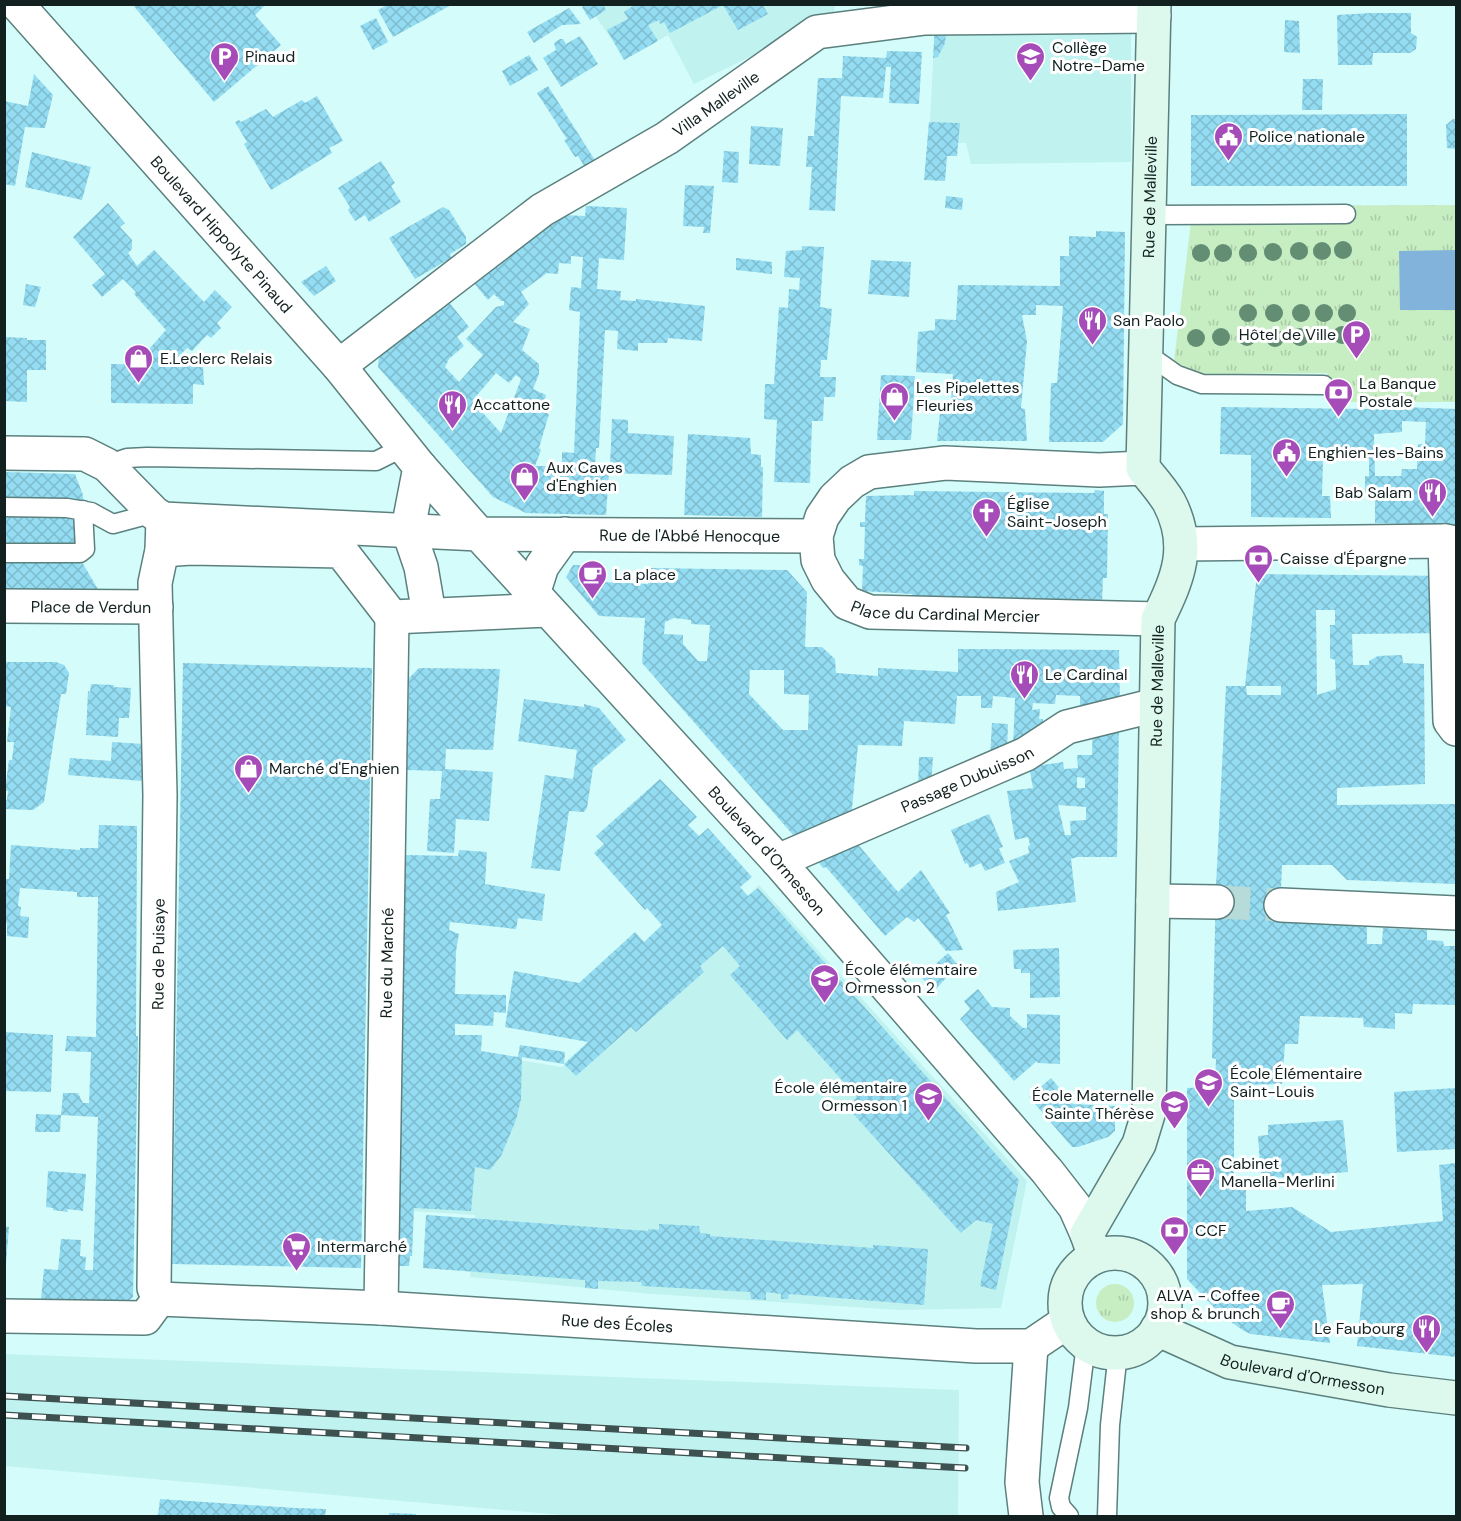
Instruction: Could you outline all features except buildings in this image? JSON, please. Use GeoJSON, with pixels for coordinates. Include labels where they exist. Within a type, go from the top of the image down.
{"type":"FeatureCollection","features":[{"type":"Feature","properties":{"kind":"main road","name":"Rue de Malleville"},"geometry":{"type":"LineString","coordinates":[[1091,1245],[1139,1144],[1149,1111],[1158,619],[1173,588],[1180,565],[1181,544],[1176,520],[1168,501],[1143,468],[1154,10]]}},
{"type":"Feature","properties":{"kind":"main road"},"geometry":{"type":"LineString","coordinates":[[1091,1245],[1110,1253],[1126,1254],[1141,1260],[1153,1270],[1161,1283],[1165,1299],[1163,1314],[1157,1329],[1135,1348],[1118,1352],[1102,1351],[1077,1332],[1065,1298],[1072,1277],[1082,1265],[1091,1245]]}},
{"type":"Feature","properties":{"kind":"main road","name":"Boulevard d'Ormesson"},"geometry":{"type":"LineString","coordinates":[[1157,1329],[1230,1362],[1389,1390],[1456,1398]]}},
{"type":"Feature","properties":{"kind":"street","name":"Boulevard Hippolyte Pinaud"},"geometry":{"type":"LineString","coordinates":[[17,4],[339,366],[412,457],[479,534]]}},
{"type":"Feature","properties":{"kind":"street","name":"Villa Malleville"},"geometry":{"type":"LineString","coordinates":[[339,366],[542,210],[667,138],[817,32],[925,18],[1154,10]]}},
{"type":"Feature","properties":{"kind":"street"},"geometry":{"type":"LineString","coordinates":[[4,453],[85,454],[107,465],[159,527],[341,539],[408,529],[479,534]]}},
{"type":"Feature","properties":{"kind":"street"},"geometry":{"type":"LineString","coordinates":[[412,457],[408,529],[421,567],[429,614]]}},
{"type":"Feature","properties":{"kind":"street"},"geometry":{"type":"LineString","coordinates":[[816,536],[822,518],[836,498],[852,482],[869,472],[945,463],[1099,470],[1143,468]]}},
{"type":"Feature","properties":{"kind":"street","name":"Place de Verdun"},"geometry":{"type":"LineString","coordinates":[[4,606],[156,607],[155,583],[159,527]]}},
{"type":"Feature","properties":{"kind":"street","name":"Rue de l'Abbé Henocque"},"geometry":{"type":"LineString","coordinates":[[479,534],[816,536]]}},
{"type":"Feature","properties":{"kind":"street","name":"Boulevard d'Ormesson"},"geometry":{"type":"LineString","coordinates":[[479,534],[778,861],[1047,1171],[1075,1207],[1091,1245]]}},
{"type":"Feature","properties":{"kind":"street"},"geometry":{"type":"LineString","coordinates":[[341,539],[392,617],[541,602],[542,566],[565,534]]}},
{"type":"Feature","properties":{"kind":"street","name":"Place du Cardinal Mercier"},"geometry":{"type":"LineString","coordinates":[[816,536],[818,560],[828,580],[847,603],[870,612],[1158,619]]}},
{"type":"Feature","properties":{"kind":"street"},"geometry":{"type":"LineString","coordinates":[[1181,544],[1451,542],[1450,721],[1456,729]]}},
{"type":"Feature","properties":{"kind":"street","name":"Rue de Puisaye"},"geometry":{"type":"LineString","coordinates":[[156,607],[160,795],[154,1288],[159,1299]]}},
{"type":"Feature","properties":{"kind":"street","name":"Rue du Marché"},"geometry":{"type":"LineString","coordinates":[[381,1308],[392,617]]}},
{"type":"Feature","properties":{"kind":"street","name":"Passage Dubuisson"},"geometry":{"type":"LineString","coordinates":[[778,861],[1026,754],[1067,727],[1156,705]]}},
{"type":"Feature","properties":{"kind":"street"},"geometry":{"type":"LineString","coordinates":[[1153,901],[1216,902]]}},
{"type":"Feature","properties":{"kind":"street"},"geometry":{"type":"LineString","coordinates":[[1281,905],[1456,913]]}},
{"type":"Feature","properties":{"kind":"street"},"geometry":{"type":"LineString","coordinates":[[4,1316],[145,1318],[159,1299]]}},
{"type":"Feature","properties":{"kind":"street","name":"Rue des Écoles"},"geometry":{"type":"LineString","coordinates":[[159,1299],[381,1308],[976,1346],[1031,1346]]}},
{"type":"Feature","properties":{"kind":"street"},"geometry":{"type":"LineString","coordinates":[[1026,1516],[1022,1482],[1031,1346],[1077,1332]]}},
{"type":"Feature","properties":{"kind":"lane"},"geometry":{"type":"LineString","coordinates":[[1150,214],[1346,214]]}},
{"type":"Feature","properties":{"kind":"lane"},"geometry":{"type":"LineString","coordinates":[[1146,353],[1177,375],[1202,384],[1324,385]]}},
{"type":"Feature","properties":{"kind":"lane"},"geometry":{"type":"LineString","coordinates":[[107,465],[128,458],[147,457],[376,461],[412,457]]}},
{"type":"Feature","properties":{"kind":"lane"},"geometry":{"type":"LineString","coordinates":[[4,507],[83,510],[113,524],[159,527]]}},
{"type":"Feature","properties":{"kind":"lane"},"geometry":{"type":"LineString","coordinates":[[4,552],[80,553],[85,549],[83,510]]}},
{"type":"Feature","properties":{"kind":"lane"},"geometry":{"type":"LineString","coordinates":[[1069,1516],[1061,1507],[1059,1498],[1078,1408],[1077,1332]]}},
{"type":"Feature","properties":{"kind":"lane"},"geometry":{"type":"LineString","coordinates":[[1107,1516],[1110,1425],[1118,1352]]}},
{"type":"Feature","properties":{"kind":"shaded area"},"geometry":{"type":"Polygon","coordinates":[[[588,5],[835,5],[834,12],[791,37],[694,84],[668,35],[625,59],[588,5]]]}},
{"type":"Feature","properties":{"kind":"shaded area","name":"Collège Notre-Dame"},"geometry":{"type":"Polygon","coordinates":[[[1131,19],[1131,162],[971,164],[966,143],[929,142],[935,21],[1131,19]]]}},
{"type":"Feature","properties":{"kind":"shaded area"},"geometry":{"type":"Polygon","coordinates":[[[1456,250],[1456,310],[1400,310],[1399,251],[1456,250]]]}},
{"type":"Feature","properties":{"kind":"shaded area"},"geometry":{"type":"Polygon","coordinates":[[[759,885],[1027,1181],[1001,1308],[899,1310],[653,1294],[470,1277],[475,1215],[395,1210],[391,1040],[562,1067],[759,885]]]}},
{"type":"Feature","properties":{"kind":"shaded area"},"geometry":{"type":"Polygon","coordinates":[[[5,1354],[959,1390],[958,1516],[574,1516],[5,1466],[5,1354]]]}},
{"type":"Feature","properties":{"kind":"green space"},"geometry":{"type":"Polygon","coordinates":[[[1456,205],[1456,402],[1327,402],[1327,373],[1197,374],[1174,361],[1193,206],[1456,205]]]}},
{"type":"Feature","properties":{"kind":"green space"},"geometry":{"type":"Polygon","coordinates":[[[1115,1284],[1129,1289],[1134,1303],[1129,1317],[1115,1322],[1101,1317],[1096,1303],[1101,1289],[1115,1284]]]}},
{"type":"Feature","properties":{"kind":"tunnel"},"geometry":{"type":"LineString","coordinates":[[1217,902],[1281,905]]}},
{"type":"Feature","properties":{"kind":"railway"},"geometry":{"type":"LineString","coordinates":[[4,1396],[966,1448]]}},
{"type":"Feature","properties":{"kind":"railway"},"geometry":{"type":"LineString","coordinates":[[4,1415],[965,1468]]}},
{"type":"Feature","properties":{"kind":"place","name":"Pinaud"},"geometry":{"type":"Point","coordinates":[224,82]}},
{"type":"Feature","properties":{"kind":"place","name":"Collège Notre-Dame"},"geometry":{"type":"Point","coordinates":[1031,82]}},
{"type":"Feature","properties":{"kind":"place","name":"Police nationale"},"geometry":{"type":"Point","coordinates":[1228,162]}},
{"type":"Feature","properties":{"kind":"place","name":"San Paolo"},"geometry":{"type":"Point","coordinates":[1092,346]}},
{"type":"Feature","properties":{"kind":"place","name":"Hôtel de Ville"},"geometry":{"type":"Point","coordinates":[1357,360]}},
{"type":"Feature","properties":{"kind":"place","name":"E.Leclerc Relais"},"geometry":{"type":"Point","coordinates":[139,384]}},
{"type":"Feature","properties":{"kind":"place","name":"La Banque Postale"},"geometry":{"type":"Point","coordinates":[1338,418]}},
{"type":"Feature","properties":{"kind":"place","name":"Les Pipelettes Fleuries"},"geometry":{"type":"Point","coordinates":[895,422]}},
{"type":"Feature","properties":{"kind":"place","name":"Accattone"},"geometry":{"type":"Point","coordinates":[452,430]}},
{"type":"Feature","properties":{"kind":"place","name":"Enghien-les-Bains"},"geometry":{"type":"Point","coordinates":[1287,478]}},
{"type":"Feature","properties":{"kind":"place","name":"Aux Caves d'Enghien"},"geometry":{"type":"Point","coordinates":[525,502]}},
{"type":"Feature","properties":{"kind":"place","name":"Bab Salam"},"geometry":{"type":"Point","coordinates":[1433,518]}},
{"type":"Feature","properties":{"kind":"place","name":"Église Saint-Joseph"},"geometry":{"type":"Point","coordinates":[986,538]}},
{"type":"Feature","properties":{"kind":"place","name":"Caisse d'Épargne"},"geometry":{"type":"Point","coordinates":[1259,584]}},
{"type":"Feature","properties":{"kind":"place","name":"La place"},"geometry":{"type":"Point","coordinates":[593,600]}},
{"type":"Feature","properties":{"kind":"place","name":"Le Cardinal"},"geometry":{"type":"Point","coordinates":[1024,700]}},
{"type":"Feature","properties":{"kind":"place","name":"Marché d'Enghien"},"geometry":{"type":"Point","coordinates":[248,794]}},
{"type":"Feature","properties":{"kind":"place","name":"École élémentaire Ormesson 2"},"geometry":{"type":"Point","coordinates":[824,1004]}},
{"type":"Feature","properties":{"kind":"place","name":"École Élémentaire Saint-Louis"},"geometry":{"type":"Point","coordinates":[1209,1108]}},
{"type":"Feature","properties":{"kind":"place","name":"École élémentaire Ormesson 1"},"geometry":{"type":"Point","coordinates":[928,1122]}},
{"type":"Feature","properties":{"kind":"place","name":"École Maternelle Sainte Thérèse"},"geometry":{"type":"Point","coordinates":[1175,1130]}},
{"type":"Feature","properties":{"kind":"place","name":"Cabinet Manella-Merlini"},"geometry":{"type":"Point","coordinates":[1200,1198]}},
{"type":"Feature","properties":{"kind":"place","name":"CCF"},"geometry":{"type":"Point","coordinates":[1174,1256]}},
{"type":"Feature","properties":{"kind":"place","name":"Intermarché"},"geometry":{"type":"Point","coordinates":[296,1272]}},
{"type":"Feature","properties":{"kind":"place","name":"ALVA - Coffee shop & brunch"},"geometry":{"type":"Point","coordinates":[1281,1330]}},
{"type":"Feature","properties":{"kind":"place","name":"Le Faubourg"},"geometry":{"type":"Point","coordinates":[1426,1354]}}]}
